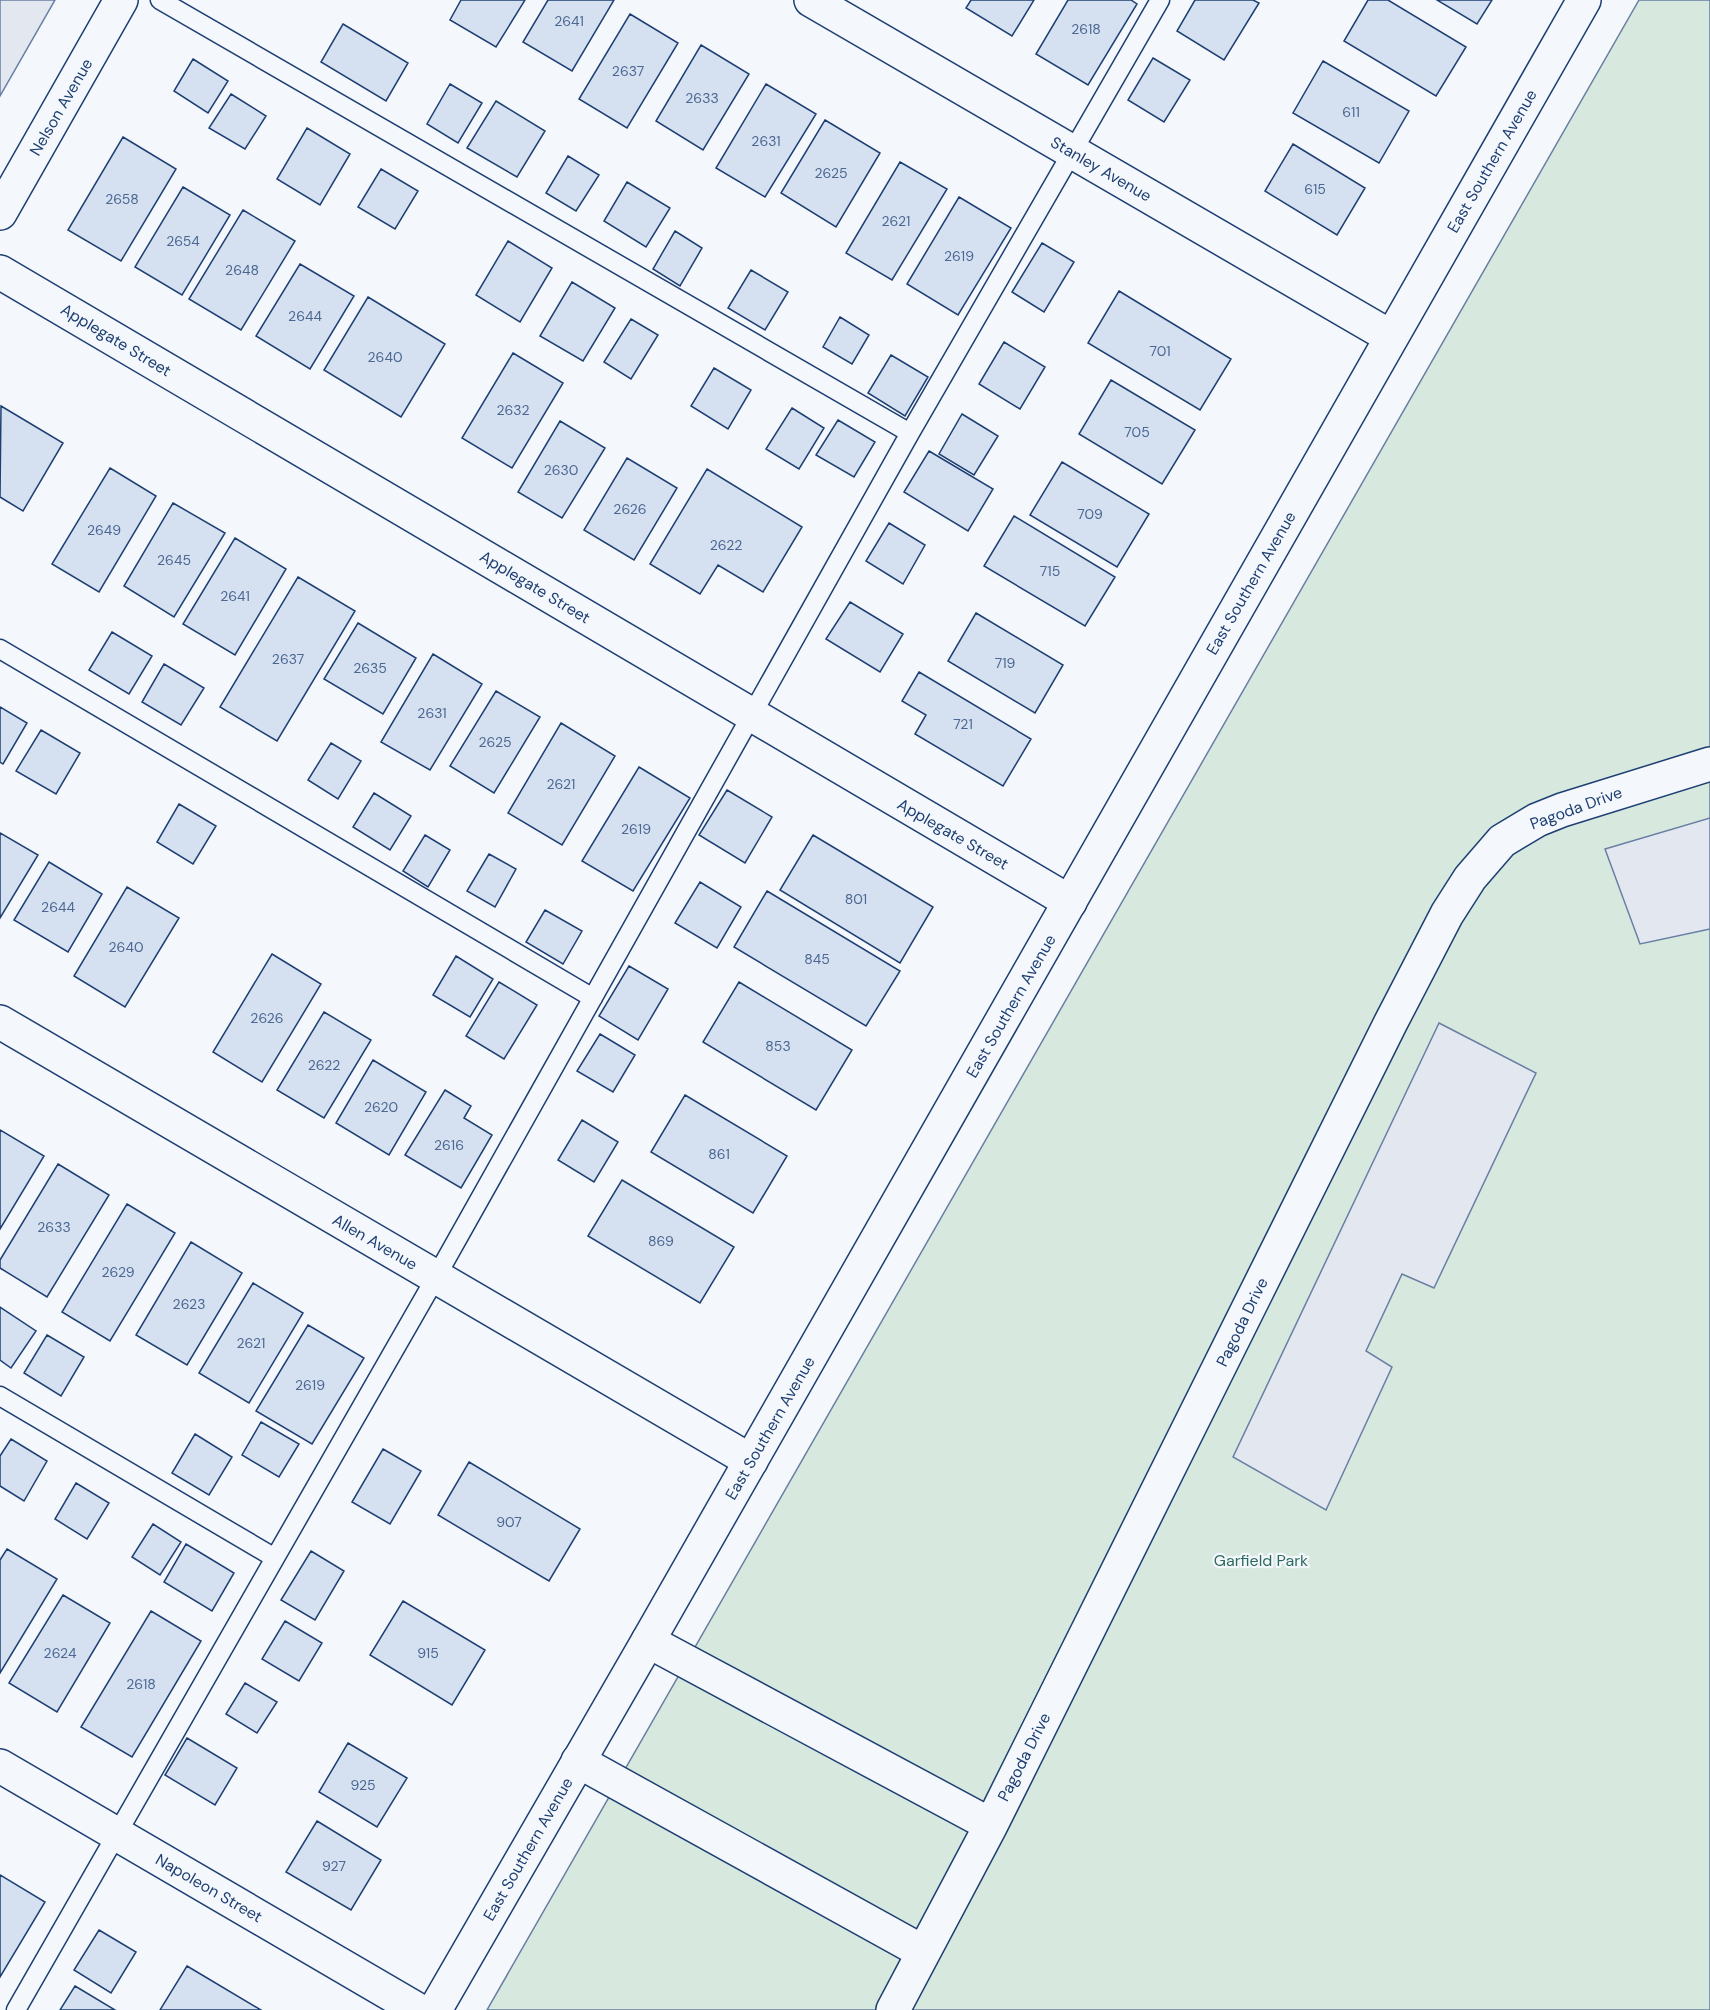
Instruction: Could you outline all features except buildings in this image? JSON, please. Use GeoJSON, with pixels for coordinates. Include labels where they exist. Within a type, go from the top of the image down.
{"type":"FeatureCollection","features":[{"type":"Feature","properties":{"kind":"street","name":"Nelson Avenue"},"geometry":{"type":"LineString","coordinates":[[0,213],[121,0]]}},
{"type":"Feature","properties":{"kind":"street","name":"Stanley Avenue"},"geometry":{"type":"LineString","coordinates":[[811,0],[1391,337]]}},
{"type":"Feature","properties":{"kind":"street","name":"East Southern Avenue"},"geometry":{"type":"LineString","coordinates":[[435,2010],[751,1461],[1584,0]]}},
{"type":"Feature","properties":{"kind":"street","name":"Applegate Street"},"geometry":{"type":"LineString","coordinates":[[0,272],[1070,902]]}},
{"type":"Feature","properties":{"kind":"street","name":"Pagoda Drive"},"geometry":{"type":"LineString","coordinates":[[893,2010],[992,1825],[1391,1022],[1447,914],[1470,878],[1502,841],[1537,820],[1710,764]]}},
{"type":"Feature","properties":{"kind":"street","name":"Allen Avenue"},"geometry":{"type":"LineString","coordinates":[[0,1022],[751,1461]]}},
{"type":"Feature","properties":{"kind":"street"},"geometry":{"type":"LineString","coordinates":[[648,1641],[992,1825]]}},
{"type":"Feature","properties":{"kind":"street"},"geometry":{"type":"LineString","coordinates":[[578,1761],[923,1952]]}},
{"type":"Feature","properties":{"kind":"street","name":"Napoleon Street"},"geometry":{"type":"LineString","coordinates":[[0,1766],[418,2010]]}},
{"type":"Feature","properties":{"kind":"lane"},"geometry":{"type":"LineString","coordinates":[[160,0],[910,433]]}},
{"type":"Feature","properties":{"kind":"lane"},"geometry":{"type":"LineString","coordinates":[[16,2010],[436,1277],[910,433],[1160,0]]}},
{"type":"Feature","properties":{"kind":"lane"},"geometry":{"type":"LineString","coordinates":[[0,649],[593,998]]}},
{"type":"Feature","properties":{"kind":"lane"},"geometry":{"type":"LineString","coordinates":[[0,1396],[275,1558]]}},
{"type":"Feature","properties":{"kind":"green space","name":"Garfield Park"},"geometry":{"type":"Polygon","coordinates":[[[1639,0],[1710,0],[1710,2010],[487,2010],[1639,0]]]}},
{"type":"Feature","properties":{"kind":"shaded area"},"geometry":{"type":"Polygon","coordinates":[[[0,0],[55,0],[0,96],[0,0]]]}},
{"type":"Feature","properties":{"kind":"shaded area"},"geometry":{"type":"Polygon","coordinates":[[[1710,818],[1710,929],[1640,944],[1605,849],[1710,818]]]}},
{"type":"Feature","properties":{"kind":"shaded area"},"geometry":{"type":"Polygon","coordinates":[[[1439,1023],[1536,1073],[1434,1288],[1402,1274],[1366,1351],[1392,1367],[1326,1510],[1233,1457],[1439,1023]]]}}]}
